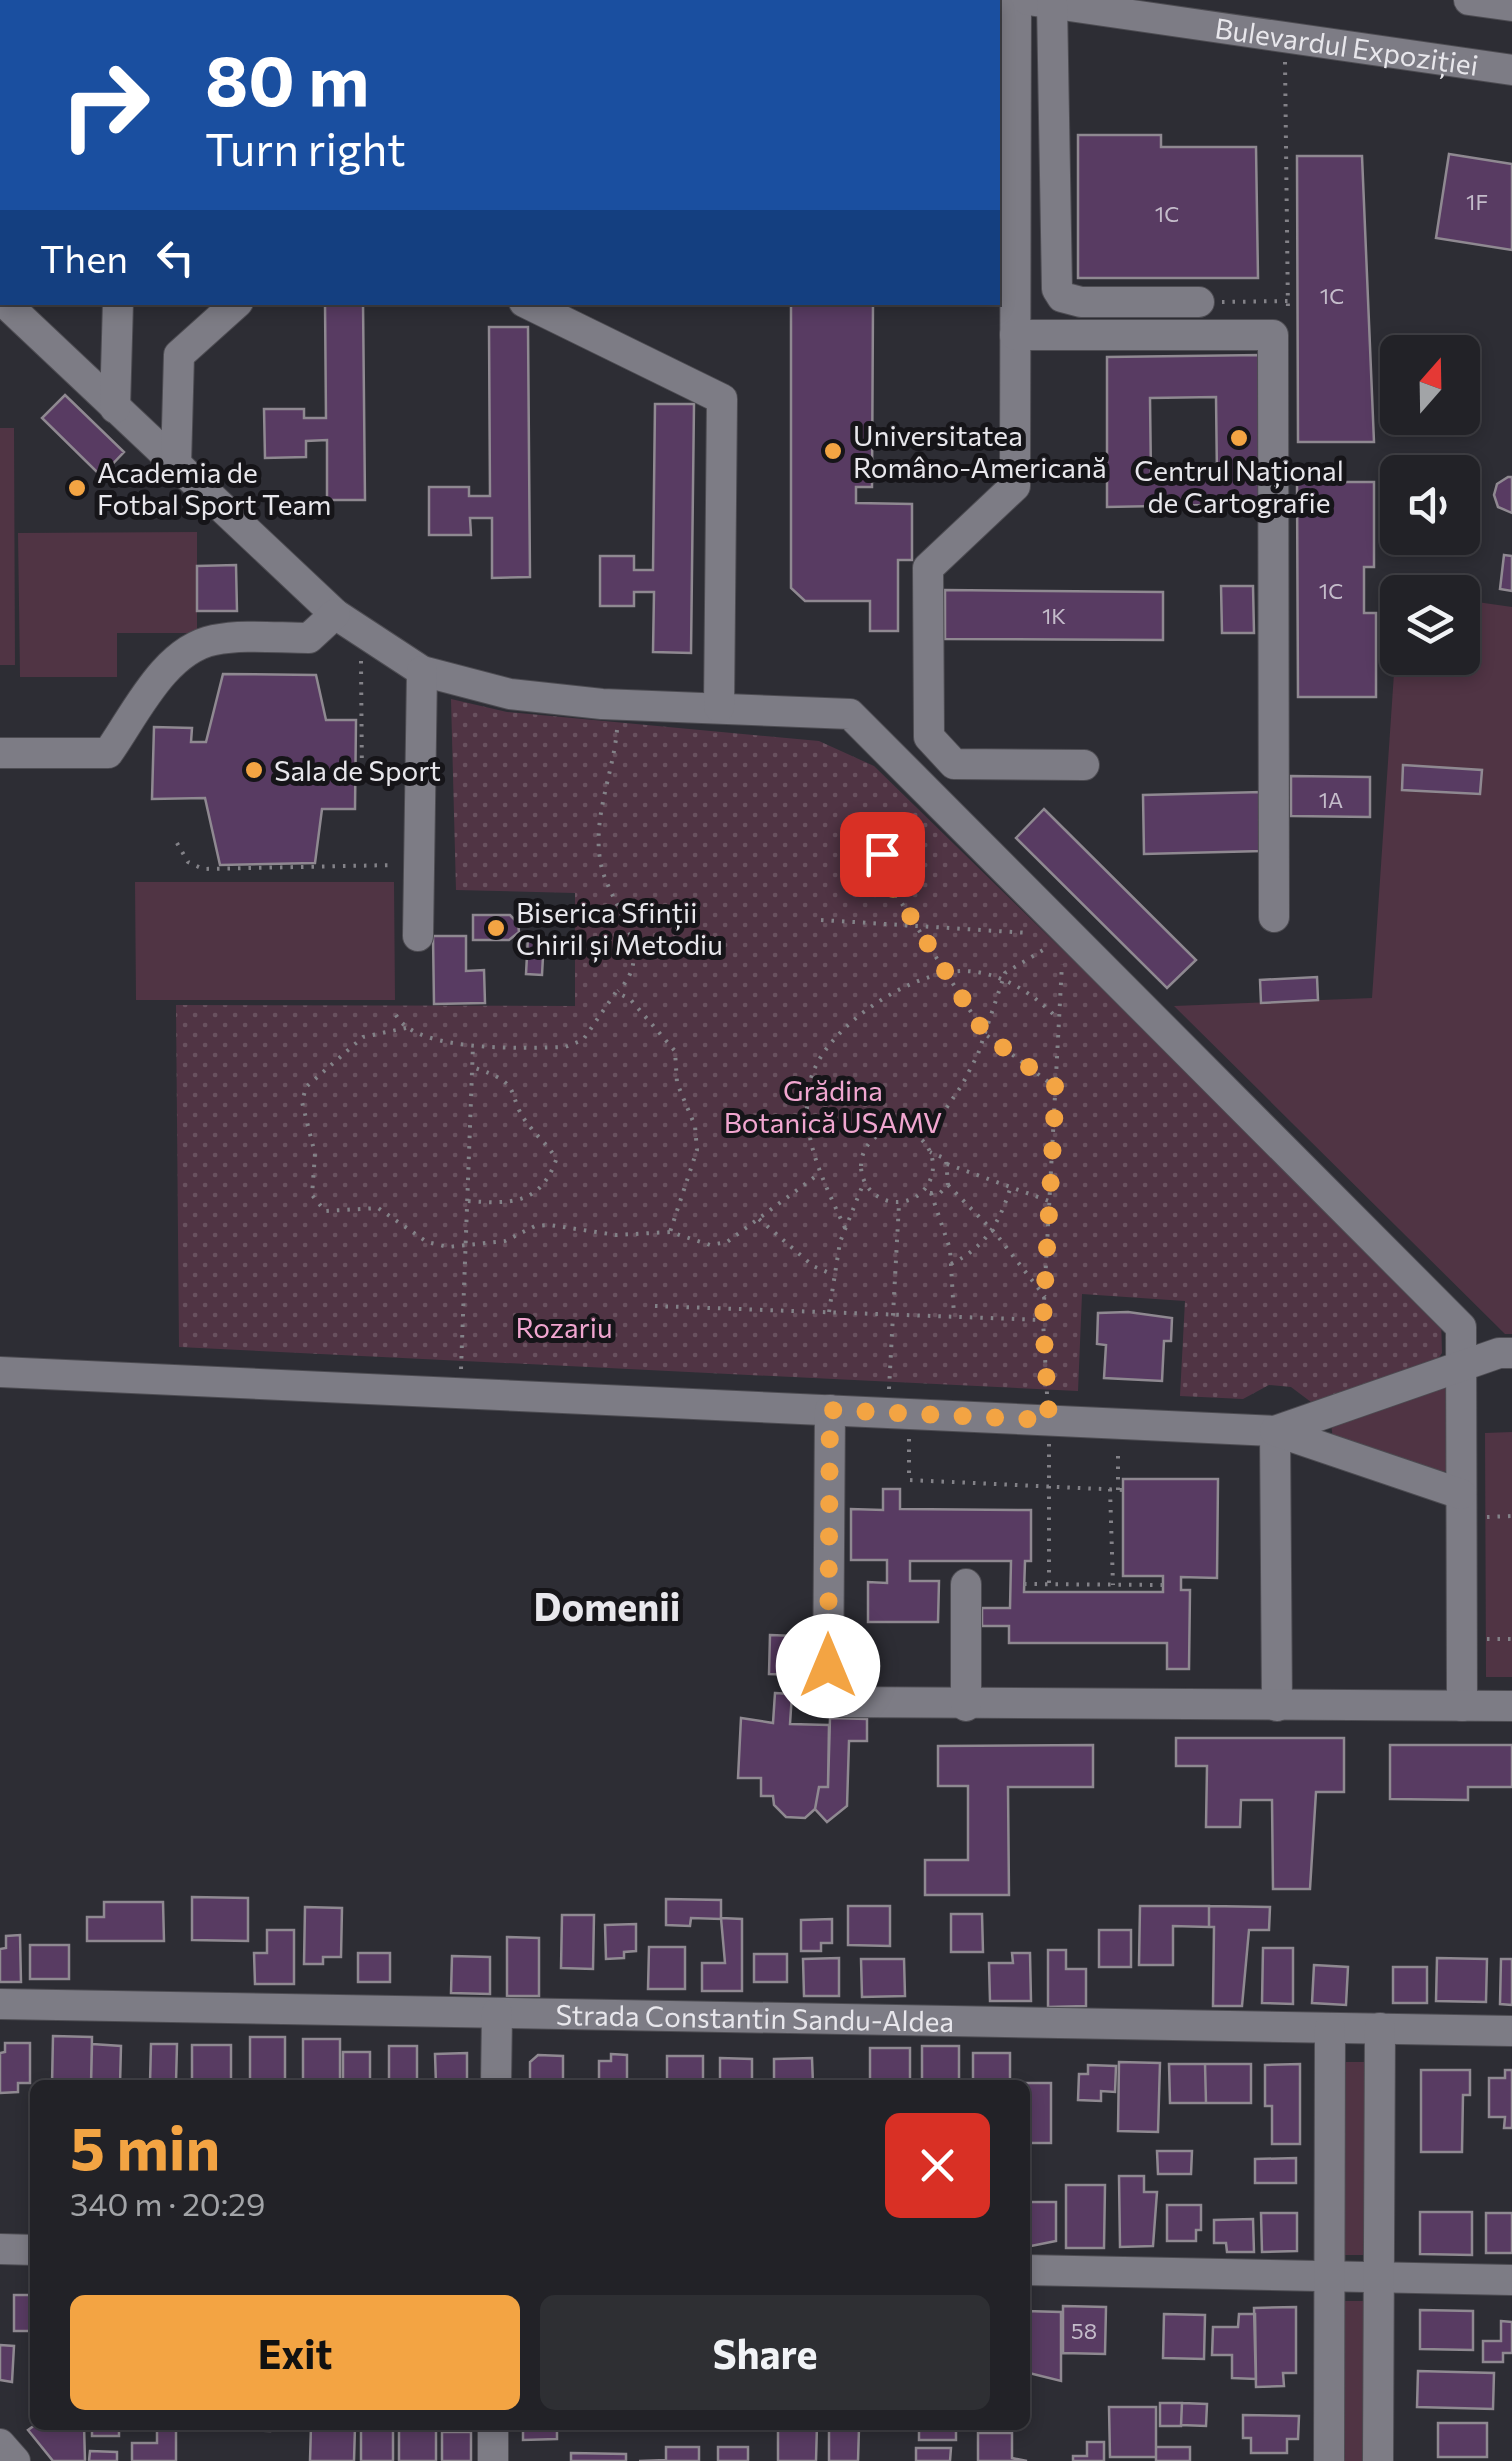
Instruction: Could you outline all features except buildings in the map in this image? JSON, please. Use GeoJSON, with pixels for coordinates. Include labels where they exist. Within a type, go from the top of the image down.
{"type":"FeatureCollection","features":[{"type":"Feature","properties":{"kind":"street"},"geometry":{"type":"LineString","coordinates":[[1016,0],[1015,486],[928,568],[929,737],[954,764],[1084,765]]}},
{"type":"Feature","properties":{"kind":"street","name":"Bulevardul Expoziției"},"geometry":{"type":"LineString","coordinates":[[1183,22],[1208,0]]}},
{"type":"Feature","properties":{"kind":"street"},"geometry":{"type":"LineString","coordinates":[[1469,0],[1512,6]]}},
{"type":"Feature","properties":{"kind":"street"},"geometry":{"type":"LineString","coordinates":[[1040,2],[1056,289],[1062,296],[1081,302],[1199,302]]}},
{"type":"Feature","properties":{"kind":"street","name":"Bulevardul Expoziției"},"geometry":{"type":"LineString","coordinates":[[1040,2],[1512,70]]}},
{"type":"Feature","properties":{"kind":"street"},"geometry":{"type":"LineString","coordinates":[[7,305],[335,614],[422,671],[510,694],[619,704],[850,714],[1460,1327],[1462,1706]]}},
{"type":"Feature","properties":{"kind":"street"},"geometry":{"type":"LineString","coordinates":[[116,408],[118,305]]}},
{"type":"Feature","properties":{"kind":"street"},"geometry":{"type":"LineString","coordinates":[[176,464],[179,355],[235,305]]}},
{"type":"Feature","properties":{"kind":"street"},"geometry":{"type":"LineString","coordinates":[[530,305],[722,398],[719,707]]}},
{"type":"Feature","properties":{"kind":"street"},"geometry":{"type":"LineString","coordinates":[[1015,335],[1273,335],[1274,917]]}},
{"type":"Feature","properties":{"kind":"street"},"geometry":{"type":"LineString","coordinates":[[0,752],[108,753],[167,670],[187,652],[227,638],[309,638],[335,614]]}},
{"type":"Feature","properties":{"kind":"street"},"geometry":{"type":"LineString","coordinates":[[418,936],[422,671]]}},
{"type":"Feature","properties":{"kind":"street"},"geometry":{"type":"LineString","coordinates":[[1275,1430],[1499,1353],[1512,1353]]}},
{"type":"Feature","properties":{"kind":"street"},"geometry":{"type":"LineString","coordinates":[[0,1372],[1275,1430],[1462,1494]]}},
{"type":"Feature","properties":{"kind":"street"},"geometry":{"type":"LineString","coordinates":[[830,1410],[830,1696],[845,1705],[1512,1706]]}},
{"type":"Feature","properties":{"kind":"street"},"geometry":{"type":"LineString","coordinates":[[1275,1430],[1276,1706]]}},
{"type":"Feature","properties":{"kind":"street"},"geometry":{"type":"LineString","coordinates":[[966,1584],[966,1706]]}},
{"type":"Feature","properties":{"kind":"street","name":"Strada Constantin Sandu-Aldea"},"geometry":{"type":"LineString","coordinates":[[0,2004],[1512,2031]]}},
{"type":"Feature","properties":{"kind":"street"},"geometry":{"type":"LineString","coordinates":[[496,2080],[497,2013]]}},
{"type":"Feature","properties":{"kind":"street"},"geometry":{"type":"LineString","coordinates":[[1328,2461],[1330,2028]]}},
{"type":"Feature","properties":{"kind":"street"},"geometry":{"type":"LineString","coordinates":[[1378,2461],[1380,2028]]}},
{"type":"Feature","properties":{"kind":"street"},"geometry":{"type":"LineString","coordinates":[[0,2249],[30,2250]]}},
{"type":"Feature","properties":{"kind":"street"},"geometry":{"type":"LineString","coordinates":[[1030,2270],[1512,2280]]}},
{"type":"Feature","properties":{"kind":"street"},"geometry":{"type":"LineString","coordinates":[[493,2430],[493,2461]]}},
{"type":"Feature","properties":{"kind":"street"},"geometry":{"type":"LineString","coordinates":[[0,2444],[14,2461]]}},
{"type":"Feature","properties":{"kind":"path"},"geometry":{"type":"LineString","coordinates":[[1199,302],[1288,301],[1285,38]]}},
{"type":"Feature","properties":{"kind":"path"},"geometry":{"type":"LineString","coordinates":[[360,632],[362,782]]}},
{"type":"Feature","properties":{"kind":"path"},"geometry":{"type":"LineString","coordinates":[[396,1015],[406,1028],[436,1040],[472,1045],[565,1047],[582,1040],[618,991],[632,965],[634,944],[601,864],[598,819],[619,704]]}},
{"type":"Feature","properties":{"kind":"path"},"geometry":{"type":"LineString","coordinates":[[176,844],[188,862],[203,868],[419,864]]}},
{"type":"Feature","properties":{"kind":"path"},"geometry":{"type":"LineString","coordinates":[[868,850],[882,854],[888,866],[885,876],[872,885],[858,882],[852,870],[856,856],[868,850]]}},
{"type":"Feature","properties":{"kind":"path"},"geometry":{"type":"LineString","coordinates":[[885,876],[920,929],[942,973],[985,1034],[1056,1087]]}},
{"type":"Feature","properties":{"kind":"path"},"geometry":{"type":"LineString","coordinates":[[821,920],[1038,934]]}},
{"type":"Feature","properties":{"kind":"path"},"geometry":{"type":"LineString","coordinates":[[915,1135],[945,1110],[985,1034],[1005,973],[1054,942]]}},
{"type":"Feature","properties":{"kind":"path"},"geometry":{"type":"LineString","coordinates":[[1050,1584],[1049,1420],[1043,1320],[1062,963]]}},
{"type":"Feature","properties":{"kind":"path"},"geometry":{"type":"LineString","coordinates":[[845,1228],[820,1173],[806,1110],[818,1061],[842,1030],[890,994],[942,973],[966,971],[1002,980],[1036,997],[1059,1020]]}},
{"type":"Feature","properties":{"kind":"path"},"geometry":{"type":"LineString","coordinates":[[618,991],[675,1051],[677,1083],[695,1126],[697,1150],[670,1232]]}},
{"type":"Feature","properties":{"kind":"path"},"geometry":{"type":"LineString","coordinates":[[406,1028],[363,1037],[306,1087],[302,1102],[315,1154],[312,1195],[325,1211],[378,1208],[427,1242],[466,1248],[505,1241],[534,1226],[616,1235],[670,1232],[710,1245],[727,1242],[820,1173]]}},
{"type":"Feature","properties":{"kind":"path"},"geometry":{"type":"LineString","coordinates":[[461,1369],[472,1045]]}},
{"type":"Feature","properties":{"kind":"path"},"geometry":{"type":"LineString","coordinates":[[468,1201],[513,1204],[528,1198],[548,1180],[556,1160],[551,1148],[526,1123],[516,1091],[502,1078],[472,1068]]}},
{"type":"Feature","properties":{"kind":"path"},"geometry":{"type":"LineString","coordinates":[[828,1312],[845,1228],[864,1181],[862,1155],[874,1138],[894,1130],[915,1135],[930,1152],[943,1157],[948,1185],[993,1231],[1045,1297]]}},
{"type":"Feature","properties":{"kind":"path"},"geometry":{"type":"LineString","coordinates":[[924,1192],[932,1174],[930,1152]]}},
{"type":"Feature","properties":{"kind":"path"},"geometry":{"type":"LineString","coordinates":[[947,1164],[1050,1200]]}},
{"type":"Feature","properties":{"kind":"path"},"geometry":{"type":"LineString","coordinates":[[864,1181],[876,1196],[899,1202],[924,1192],[940,1193],[948,1185]]}},
{"type":"Feature","properties":{"kind":"path"},"geometry":{"type":"LineString","coordinates":[[951,1264],[979,1248],[993,1231],[1010,1186]]}},
{"type":"Feature","properties":{"kind":"path"},"geometry":{"type":"LineString","coordinates":[[931,1193],[947,1236],[954,1316]]}},
{"type":"Feature","properties":{"kind":"path"},"geometry":{"type":"LineString","coordinates":[[889,1388],[899,1202]]}},
{"type":"Feature","properties":{"kind":"path"},"geometry":{"type":"LineString","coordinates":[[759,1218],[802,1258],[835,1276]]}},
{"type":"Feature","properties":{"kind":"path"},"geometry":{"type":"LineString","coordinates":[[654,1306],[1043,1320]]}},
{"type":"Feature","properties":{"kind":"path"},"geometry":{"type":"LineString","coordinates":[[910,1414],[909,1480],[1120,1490],[1118,1423]]}},
{"type":"Feature","properties":{"kind":"path"},"geometry":{"type":"LineString","coordinates":[[1110,1488],[1113,1584]]}},
{"type":"Feature","properties":{"kind":"path"},"geometry":{"type":"LineString","coordinates":[[1024,1584],[1163,1585]]}},
{"type":"Feature","properties":{"kind":"green space"},"geometry":{"type":"Polygon","coordinates":[[[0,428],[14,428],[15,665],[0,665],[0,428]]]}},
{"type":"Feature","properties":{"kind":"green space"},"geometry":{"type":"Polygon","coordinates":[[[197,532],[197,633],[117,633],[117,677],[20,677],[18,533],[197,532]]]}},
{"type":"Feature","properties":{"kind":"green space"},"geometry":{"type":"Polygon","coordinates":[[[1480,602],[1512,607],[1512,1334],[1505,1334],[1174,1006],[1372,998],[1394,675],[1480,675],[1480,602]]]}},
{"type":"Feature","properties":{"kind":"green space","name":"Grădina Botanică USAMV"},"geometry":{"type":"Polygon","coordinates":[[[451,699],[507,712],[819,741],[874,766],[1441,1319],[1442,1353],[1436,1362],[1311,1402],[1291,1387],[1269,1385],[1243,1399],[1180,1396],[1185,1301],[1082,1294],[1078,1391],[179,1347],[176,1005],[575,1006],[575,893],[456,890],[451,699]]]}},
{"type":"Feature","properties":{"kind":"green space"},"geometry":{"type":"Polygon","coordinates":[[[135,882],[394,882],[395,1000],[136,1000],[135,882]]]}},
{"type":"Feature","properties":{"kind":"green space"},"geometry":{"type":"Polygon","coordinates":[[[1446,1387],[1451,1393],[1446,1471],[1438,1473],[1333,1440],[1331,1423],[1446,1387]]]}},
{"type":"Feature","properties":{"kind":"green space"},"geometry":{"type":"Polygon","coordinates":[[[1512,1432],[1512,1677],[1486,1677],[1485,1433],[1512,1432]]]}},
{"type":"Feature","properties":{"kind":"green space"},"geometry":{"type":"Polygon","coordinates":[[[1342,2062],[1366,2062],[1366,2255],[1342,2255],[1342,2062]]]}},
{"type":"Feature","properties":{"kind":"green space"},"geometry":{"type":"Polygon","coordinates":[[[1340,2301],[1365,2301],[1365,2461],[1340,2461],[1340,2301]]]}},
{"type":"Feature","properties":{"kind":"place","name":"Centrul Național de Cartografie"},"geometry":{"type":"Point","coordinates":[1239,438]}},
{"type":"Feature","properties":{"kind":"place","name":"Universitatea Româno-Americană"},"geometry":{"type":"Point","coordinates":[833,451]}},
{"type":"Feature","properties":{"kind":"place","name":"Academia de Fotbal Sport Team"},"geometry":{"type":"Point","coordinates":[77,488]}},
{"type":"Feature","properties":{"kind":"place","name":"Sala de Sport"},"geometry":{"type":"Point","coordinates":[254,770]}},
{"type":"Feature","properties":{"kind":"place","name":"Biserica Sfinții Chiril și Metodiu"},"geometry":{"type":"Point","coordinates":[496,928]}},
{"type":"Feature","properties":{"kind":"district","name":"Domenii"},"geometry":{"type":"Point","coordinates":[607,1605]}},
{"type":"Feature","properties":{"kind":"route"},"geometry":{"type":"LineString","coordinates":[[828,1666],[830,1410],[1049,1420],[1043,1320],[1056,1087],[1000,1049],[968,1012],[885,876],[888,866],[882,854]]}},
{"type":"Feature","properties":{"kind":"park label","name":"Rozariu"},"geometry":{"type":"Point","coordinates":[564,1327]}}]}
